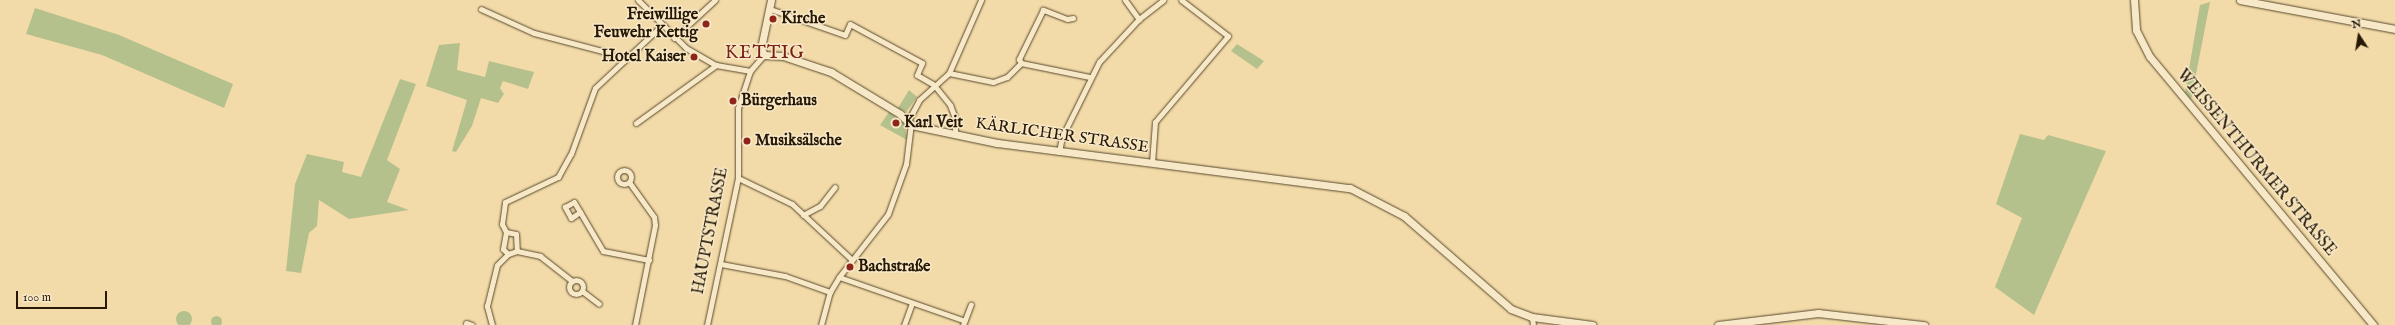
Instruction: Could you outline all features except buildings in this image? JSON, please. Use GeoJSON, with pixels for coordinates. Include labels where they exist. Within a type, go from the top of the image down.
{"type":"FeatureCollection","features":[{"type":"Feature","properties":{"kind":"street"},"geometry":{"type":"LineString","coordinates":[[638,0],[674,38],[716,65],[750,71],[764,55],[761,48],[772,0]]}},
{"type":"Feature","properties":{"kind":"street"},"geometry":{"type":"LineString","coordinates":[[674,38],[715,0]]}},
{"type":"Feature","properties":{"kind":"street"},"geometry":{"type":"LineString","coordinates":[[821,325],[830,292],[839,277],[851,259],[871,240],[888,214],[906,164],[910,123],[919,100],[949,73],[981,0]]}},
{"type":"Feature","properties":{"kind":"street"},"geometry":{"type":"LineString","coordinates":[[1125,0],[1139,19]]}},
{"type":"Feature","properties":{"kind":"street"},"geometry":{"type":"LineString","coordinates":[[1059,152],[1062,137],[1090,77],[1139,19],[1163,0]]}},
{"type":"Feature","properties":{"kind":"street"},"geometry":{"type":"LineString","coordinates":[[1152,163],[1156,122],[1228,36],[1181,0]]}},
{"type":"Feature","properties":{"kind":"street","name":"WEISSENTHURMER STRASSE"},"geometry":{"type":"LineString","coordinates":[[2134,0],[2134,12],[2138,36],[2150,57],[2372,325]]}},
{"type":"Feature","properties":{"kind":"street","name":"WEISSENTHURMER STRASSE"},"geometry":{"type":"LineString","coordinates":[[2134,12],[2138,0]]}},
{"type":"Feature","properties":{"kind":"street"},"geometry":{"type":"LineString","coordinates":[[2240,0],[2395,29]]}},
{"type":"Feature","properties":{"kind":"street"},"geometry":{"type":"LineString","coordinates":[[481,9],[534,33],[606,52],[624,61]]}},
{"type":"Feature","properties":{"kind":"street"},"geometry":{"type":"LineString","coordinates":[[770,9],[845,35],[850,24],[922,63],[917,75],[934,85],[950,105],[955,118],[955,135]]}},
{"type":"Feature","properties":{"kind":"street"},"geometry":{"type":"LineString","coordinates":[[1021,63],[1020,53],[1043,10],[1068,19],[1073,18]]}},
{"type":"Feature","properties":{"kind":"street"},"geometry":{"type":"LineString","coordinates":[[508,254],[503,249],[506,232],[502,224],[505,202],[558,177],[571,154],[595,88],[661,26]]}},
{"type":"Feature","properties":{"kind":"street","name":"KÄRLICHER STRASSE"},"geometry":{"type":"LineString","coordinates":[[764,55],[783,56],[831,72],[910,123],[955,135],[1059,152],[1324,183],[1350,188],[1380,201],[1423,231],[1511,309],[1532,316],[1592,325]]}},
{"type":"Feature","properties":{"kind":"street"},"geometry":{"type":"LineString","coordinates":[[949,73],[992,82],[1007,77],[1021,63]]}},
{"type":"Feature","properties":{"kind":"street"},"geometry":{"type":"LineString","coordinates":[[1021,63],[1090,77]]}},
{"type":"Feature","properties":{"kind":"street"},"geometry":{"type":"LineString","coordinates":[[636,122],[716,65]]}},
{"type":"Feature","properties":{"kind":"street","name":"HAUPTSTRASSE"},"geometry":{"type":"LineString","coordinates":[[707,325],[738,178],[738,108],[750,71]]}},
{"type":"Feature","properties":{"kind":"street"},"geometry":{"type":"LineString","coordinates":[[738,178],[792,204],[851,259]]}},
{"type":"Feature","properties":{"kind":"street"},"geometry":{"type":"LineString","coordinates":[[629,182],[654,217],[649,260],[635,325]]}},
{"type":"Feature","properties":{"kind":"street"},"geometry":{"type":"LineString","coordinates":[[803,215],[820,206],[835,187]]}},
{"type":"Feature","properties":{"kind":"street"},"geometry":{"type":"LineString","coordinates":[[580,212],[603,251],[649,260]]}},
{"type":"Feature","properties":{"kind":"street"},"geometry":{"type":"LineString","coordinates":[[506,232],[516,234],[517,251]]}},
{"type":"Feature","properties":{"kind":"street"},"geometry":{"type":"LineString","coordinates":[[492,325],[487,306],[497,265],[508,254],[517,251],[540,256],[572,281],[580,282],[582,291],[599,304]]}},
{"type":"Feature","properties":{"kind":"street"},"geometry":{"type":"LineString","coordinates":[[721,264],[786,276],[830,292]]}},
{"type":"Feature","properties":{"kind":"street"},"geometry":{"type":"LineString","coordinates":[[839,277],[964,323],[971,304]]}},
{"type":"Feature","properties":{"kind":"street"},"geometry":{"type":"LineString","coordinates":[[572,281],[570,292],[576,295],[582,291]]}},
{"type":"Feature","properties":{"kind":"street"},"geometry":{"type":"LineString","coordinates":[[904,325],[912,303]]}},
{"type":"Feature","properties":{"kind":"street"},"geometry":{"type":"LineString","coordinates":[[1718,325],[1818,313],[1924,325]]}},
{"type":"Feature","properties":{"kind":"street"},"geometry":{"type":"LineString","coordinates":[[1532,316],[1533,325]]}},
{"type":"Feature","properties":{"kind":"street"},"geometry":{"type":"LineString","coordinates":[[466,323],[472,325]]}},
{"type":"Feature","properties":{"kind":"green space"},"geometry":{"type":"Polygon","coordinates":[[[2210,2],[2191,100],[2185,92],[2200,5],[2210,2]]]}},
{"type":"Feature","properties":{"kind":"green space"},"geometry":{"type":"Polygon","coordinates":[[[35,8],[119,35],[233,84],[224,108],[102,55],[26,34],[35,8]]]}},
{"type":"Feature","properties":{"kind":"green space"},"geometry":{"type":"Polygon","coordinates":[[[460,43],[457,70],[485,77],[489,61],[534,72],[528,89],[503,81],[500,88],[504,94],[498,103],[481,98],[472,126],[456,152],[452,151],[467,100],[426,86],[439,45],[460,43]]]}},
{"type":"Feature","properties":{"kind":"green space"},"geometry":{"type":"Polygon","coordinates":[[[1237,44],[1264,61],[1257,69],[1231,51],[1237,44]]]}},
{"type":"Feature","properties":{"kind":"green space"},"geometry":{"type":"Polygon","coordinates":[[[400,79],[416,84],[387,160],[400,169],[387,202],[409,210],[349,219],[319,200],[317,226],[309,233],[301,273],[286,271],[295,184],[307,154],[344,162],[342,172],[361,177],[400,79]]]}},
{"type":"Feature","properties":{"kind":"green space"},"geometry":{"type":"Polygon","coordinates":[[[909,90],[917,97],[906,112],[898,108],[909,90]]]}},
{"type":"Feature","properties":{"kind":"green space"},"geometry":{"type":"Polygon","coordinates":[[[889,112],[905,123],[907,140],[880,125],[889,112]]]}},
{"type":"Feature","properties":{"kind":"green space"},"geometry":{"type":"Polygon","coordinates":[[[2020,134],[2044,140],[2048,135],[2106,151],[2034,315],[1995,287],[2022,218],[1996,204],[2020,134]]]}},
{"type":"Feature","properties":{"kind":"green space"},"geometry":{"type":"Polygon","coordinates":[[[184,311],[191,316],[192,319],[187,326],[184,327],[177,322],[176,319],[181,312],[184,311]]]}},
{"type":"Feature","properties":{"kind":"green space"},"geometry":{"type":"Polygon","coordinates":[[[216,315],[220,317],[222,321],[220,325],[216,327],[212,325],[210,321],[212,317],[216,315]]]}},
{"type":"Feature","properties":{"kind":"place","name":"Kirche"},"geometry":{"type":"Point","coordinates":[773,19]}},
{"type":"Feature","properties":{"kind":"place","name":"Freiwillige Feuwehr Kettig"},"geometry":{"type":"Point","coordinates":[706,24]}},
{"type":"Feature","properties":{"kind":"place","name":"Hotel Kaiser"},"geometry":{"type":"Point","coordinates":[694,57]}},
{"type":"Feature","properties":{"kind":"place","name":"Bürgerhaus"},"geometry":{"type":"Point","coordinates":[733,101]}},
{"type":"Feature","properties":{"kind":"place","name":"Karl Veit"},"geometry":{"type":"Point","coordinates":[896,123]}},
{"type":"Feature","properties":{"kind":"place","name":"Musiksälsche"},"geometry":{"type":"Point","coordinates":[747,141]}},
{"type":"Feature","properties":{"kind":"place","name":"Bachstraße"},"geometry":{"type":"Point","coordinates":[850,267]}},
{"type":"Feature","properties":{"kind":"district","name":"KETTIG"},"geometry":{"type":"Point","coordinates":[765,54]}}]}
